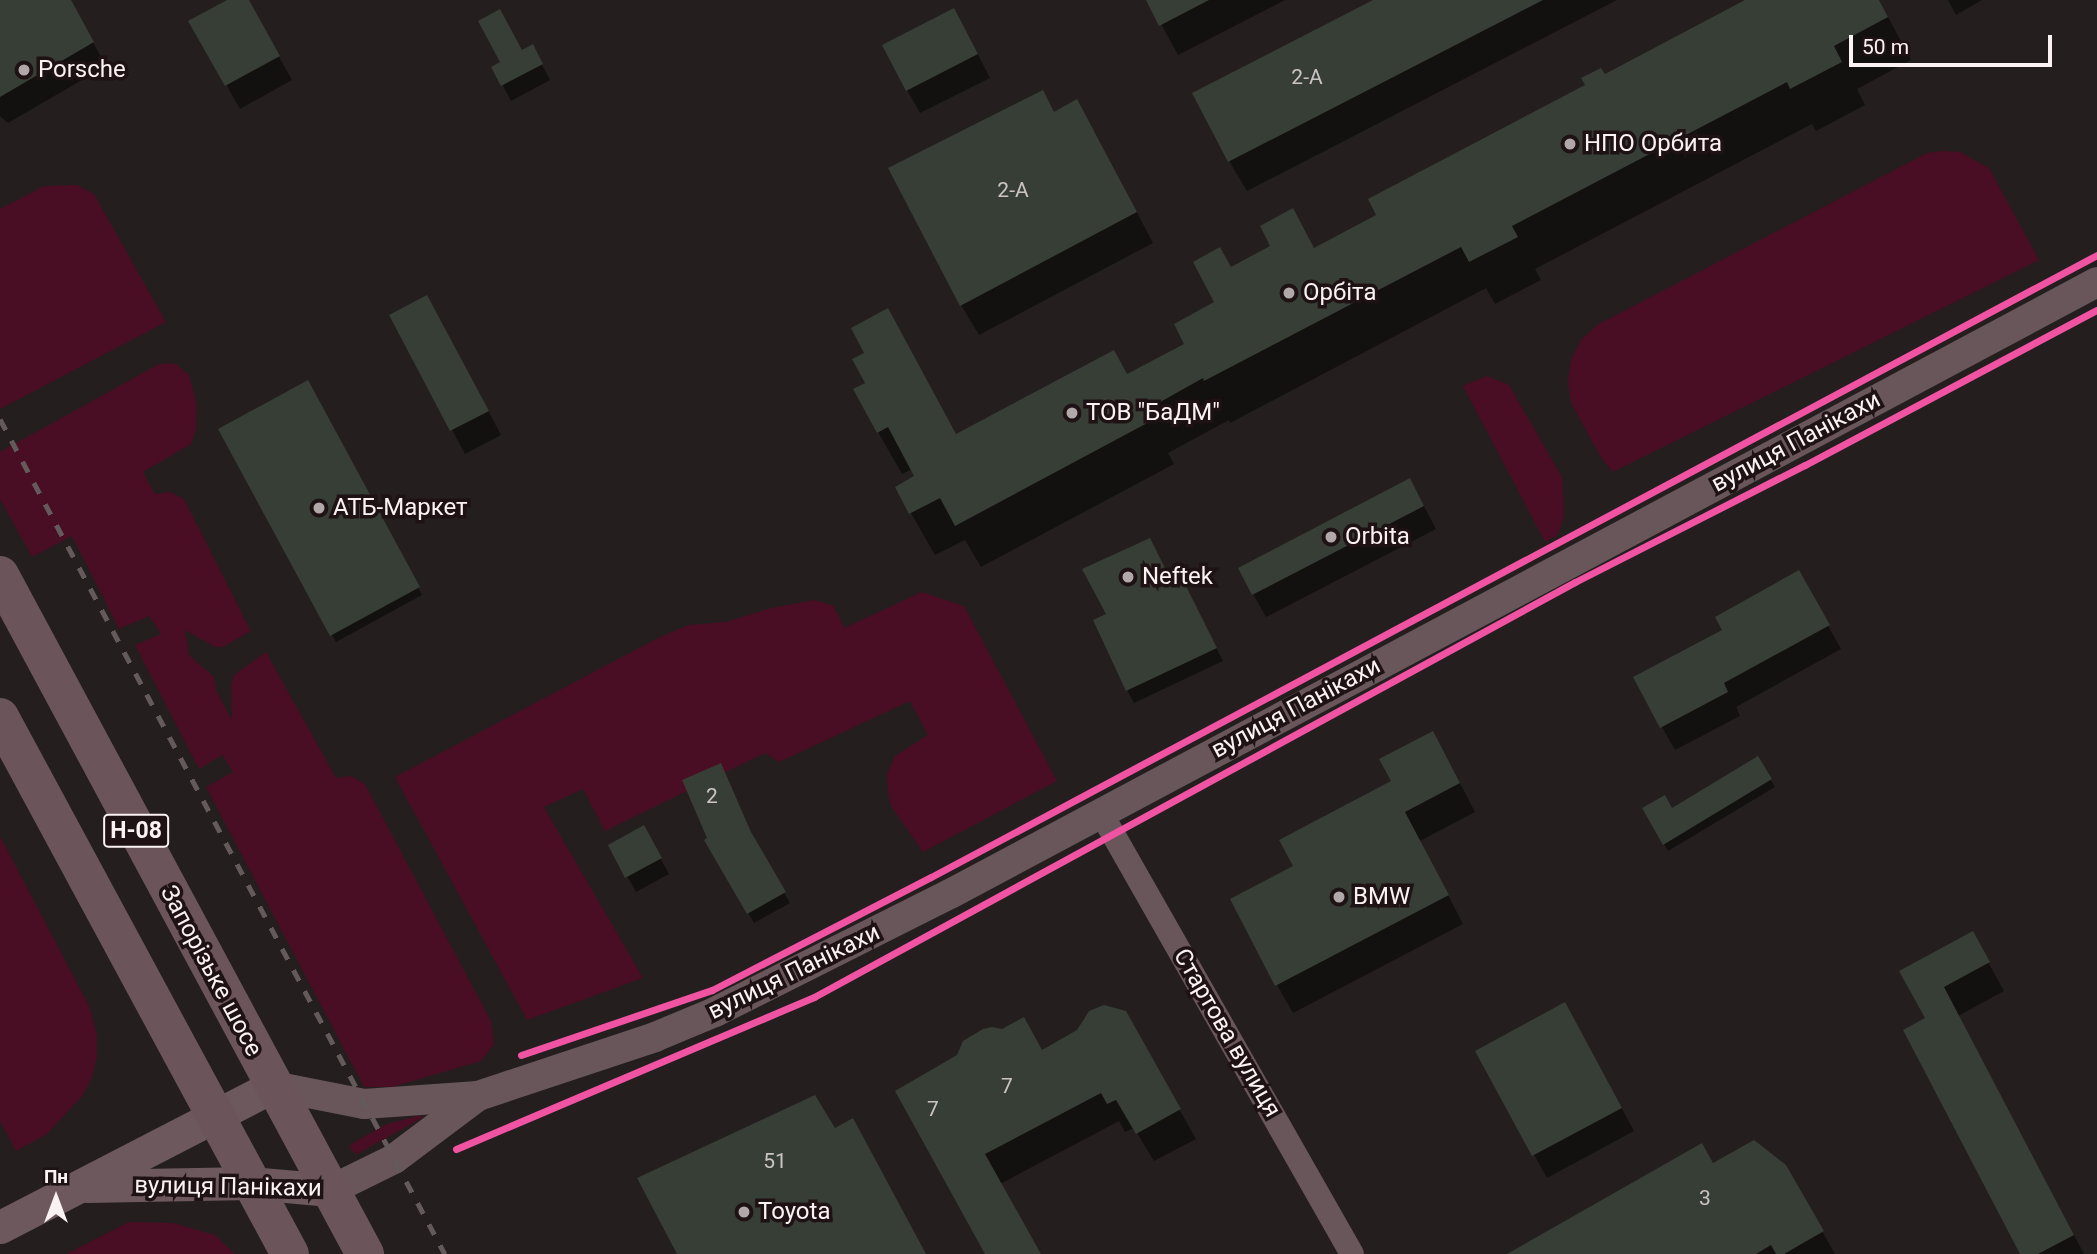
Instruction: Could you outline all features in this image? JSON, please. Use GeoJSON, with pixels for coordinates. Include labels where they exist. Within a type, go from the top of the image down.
{"type":"FeatureCollection","features":[{"type":"Feature","properties":{"kind":"main road","name":"Запорізьке шосе"},"geometry":{"type":"LineString","coordinates":[[0,575],[365,1254]]}},
{"type":"Feature","properties":{"kind":"main road","name":"Н-08"},"geometry":{"type":"LineString","coordinates":[[0,717],[290,1254]]}},
{"type":"Feature","properties":{"kind":"main road","name":"вулиця Панікахи"},"geometry":{"type":"LineString","coordinates":[[0,1227],[273,1087]]}},
{"type":"Feature","properties":{"kind":"main road","name":"вулиця Панікахи"},"geometry":{"type":"LineString","coordinates":[[77,1186],[251,1183],[331,1190]]}},
{"type":"Feature","properties":{"kind":"street","name":"вулиця Панікахи"},"geometry":{"type":"LineString","coordinates":[[273,1087],[364,1104],[478,1096],[655,1037],[749,997],[1101,813],[2097,282]]}},
{"type":"Feature","properties":{"kind":"street","name":"Стартова вулиця"},"geometry":{"type":"LineString","coordinates":[[1101,813],[1352,1254]]}},
{"type":"Feature","properties":{"kind":"street","name":"вулиця Панікахи"},"geometry":{"type":"LineString","coordinates":[[331,1190],[394,1159],[443,1125],[478,1096]]}},
{"type":"Feature","properties":{"kind":"shaded area"},"geometry":{"type":"Polygon","coordinates":[[[1960,152],[1989,168],[2039,260],[1613,472],[1602,459],[1571,403],[1568,381],[1571,360],[1581,340],[1597,325],[1927,153],[1960,152]]]}},
{"type":"Feature","properties":{"kind":"shaded area"},"geometry":{"type":"Polygon","coordinates":[[[77,185],[94,194],[166,322],[0,409],[0,209],[44,186],[77,185]]]}},
{"type":"Feature","properties":{"kind":"shaded area"},"geometry":{"type":"Polygon","coordinates":[[[159,364],[176,364],[189,375],[197,404],[196,430],[191,444],[143,472],[155,494],[170,492],[184,499],[251,631],[223,647],[215,647],[185,630],[189,655],[214,677],[216,690],[232,720],[231,684],[234,675],[266,652],[336,778],[351,776],[365,784],[491,1021],[494,1044],[481,1061],[392,1087],[364,1087],[206,787],[233,772],[222,755],[199,769],[135,645],[161,634],[149,616],[119,629],[72,536],[32,557],[0,499],[0,452],[159,364]]]}},
{"type":"Feature","properties":{"kind":"shaded area"},"geometry":{"type":"Polygon","coordinates":[[[1487,376],[1509,385],[1562,477],[1564,516],[1558,535],[1545,542],[1463,386],[1487,376]]]}},
{"type":"Feature","properties":{"kind":"shaded area"},"geometry":{"type":"Polygon","coordinates":[[[922,592],[964,606],[1057,781],[923,852],[891,806],[888,791],[887,774],[895,756],[928,735],[910,701],[779,762],[765,753],[605,831],[583,789],[544,807],[643,978],[527,1020],[395,777],[658,638],[688,625],[726,622],[771,608],[815,600],[834,606],[844,628],[922,592]]]}},
{"type":"Feature","properties":{"kind":"shaded area"},"geometry":{"type":"Polygon","coordinates":[[[0,836],[89,1006],[97,1034],[97,1056],[92,1077],[83,1095],[47,1134],[16,1151],[0,1121],[0,836]]]}},
{"type":"Feature","properties":{"kind":"shaded area"},"geometry":{"type":"Polygon","coordinates":[[[421,1115],[422,1118],[357,1154],[350,1149],[351,1144],[387,1124],[421,1115]]]}},
{"type":"Feature","properties":{"kind":"shaded area"},"geometry":{"type":"Polygon","coordinates":[[[129,1222],[173,1223],[215,1235],[235,1254],[66,1254],[129,1222]]]}},
{"type":"Feature","properties":{"kind":"building","name":"Porsche"},"geometry":{"type":"Polygon","coordinates":[[[0,0],[71,0],[94,42],[0,97],[0,0]]]}},
{"type":"Feature","properties":{"kind":"building"},"geometry":{"type":"Polygon","coordinates":[[[227,0],[249,0],[280,56],[225,86],[188,21],[227,0]]]}},
{"type":"Feature","properties":{"kind":"building"},"geometry":{"type":"Polygon","coordinates":[[[1146,0],[1209,0],[1159,26],[1146,0]]]}},
{"type":"Feature","properties":{"kind":"building"},"geometry":{"type":"Polygon","coordinates":[[[1373,0],[1543,0],[1228,162],[1192,93],[1373,0]]]}},
{"type":"Feature","properties":{"kind":"building"},"geometry":{"type":"Polygon","coordinates":[[[1745,0],[1879,0],[1888,17],[1834,46],[1842,62],[1790,89],[1787,82],[1512,226],[1518,237],[1469,262],[1461,247],[1204,381],[1203,378],[1146,410],[1151,421],[955,526],[940,498],[909,514],[895,487],[914,476],[888,427],[877,433],[853,389],[865,383],[852,359],[864,353],[851,328],[888,308],[956,434],[1114,350],[1127,374],[1184,344],[1174,324],[1214,302],[1193,262],[1220,247],[1231,267],[1270,246],[1260,226],[1293,208],[1314,248],[1376,215],[1368,199],[1585,85],[1581,78],[1601,68],[1605,74],[1745,0]]]}},
{"type":"Feature","properties":{"kind":"building"},"geometry":{"type":"Polygon","coordinates":[[[954,8],[978,54],[906,91],[882,45],[954,8]]]}},
{"type":"Feature","properties":{"kind":"building"},"geometry":{"type":"Polygon","coordinates":[[[500,9],[522,50],[533,44],[543,64],[501,86],[491,67],[500,62],[478,21],[500,9]]]}},
{"type":"Feature","properties":{"kind":"building"},"geometry":{"type":"Polygon","coordinates":[[[1043,90],[1054,112],[1077,99],[1137,212],[960,306],[888,168],[1043,90]]]}},
{"type":"Feature","properties":{"kind":"building"},"geometry":{"type":"Polygon","coordinates":[[[427,295],[489,411],[450,431],[389,315],[427,295]]]}},
{"type":"Feature","properties":{"kind":"building","name":"АТБ-Маркет"},"geometry":{"type":"Polygon","coordinates":[[[308,380],[420,587],[330,636],[218,429],[308,380]]]}},
{"type":"Feature","properties":{"kind":"building","name":"Orbita"},"geometry":{"type":"Polygon","coordinates":[[[1410,478],[1424,506],[1252,595],[1238,568],[1410,478]]]}},
{"type":"Feature","properties":{"kind":"building"},"geometry":{"type":"Polygon","coordinates":[[[1150,538],[1173,584],[1183,580],[1217,648],[1126,691],[1093,620],[1106,614],[1082,569],[1150,538]]]}},
{"type":"Feature","properties":{"kind":"building"},"geometry":{"type":"Polygon","coordinates":[[[1799,570],[1830,625],[1724,683],[1728,692],[1660,728],[1633,677],[1722,630],[1715,617],[1799,570]]]}},
{"type":"Feature","properties":{"kind":"building","name":"BMW"},"geometry":{"type":"Polygon","coordinates":[[[1433,731],[1460,783],[1405,812],[1449,895],[1275,986],[1230,899],[1293,866],[1279,840],[1391,781],[1379,759],[1433,731]]]}},
{"type":"Feature","properties":{"kind":"building"},"geometry":{"type":"Polygon","coordinates":[[[1758,756],[1772,779],[1663,845],[1642,808],[1665,795],[1672,808],[1758,756]]]}},
{"type":"Feature","properties":{"kind":"building"},"geometry":{"type":"Polygon","coordinates":[[[721,763],[751,832],[786,892],[747,914],[704,840],[707,838],[682,780],[721,763]]]}},
{"type":"Feature","properties":{"kind":"building"},"geometry":{"type":"Polygon","coordinates":[[[644,825],[662,858],[625,878],[608,845],[644,825]]]}},
{"type":"Feature","properties":{"kind":"building"},"geometry":{"type":"Polygon","coordinates":[[[1973,931],[1990,962],[1944,987],[2074,1235],[2038,1254],[2020,1254],[1903,1030],[1925,1018],[1899,971],[1973,931]]]}},
{"type":"Feature","properties":{"kind":"building"},"geometry":{"type":"Polygon","coordinates":[[[1565,1002],[1622,1108],[1532,1156],[1475,1051],[1565,1002]]]}},
{"type":"Feature","properties":{"kind":"building"},"geometry":{"type":"Polygon","coordinates":[[[1104,1005],[1126,1011],[1181,1109],[1136,1134],[1116,1100],[1107,1104],[1101,1093],[985,1154],[1041,1254],[985,1254],[895,1091],[957,1055],[963,1041],[983,1029],[1002,1029],[1024,1017],[1042,1050],[1077,1030],[1089,1011],[1104,1005]]]}},
{"type":"Feature","properties":{"kind":"building"},"geometry":{"type":"Polygon","coordinates":[[[815,1095],[835,1128],[853,1118],[926,1254],[677,1254],[637,1178],[815,1095]]]}},
{"type":"Feature","properties":{"kind":"building"},"geometry":{"type":"Polygon","coordinates":[[[1754,1140],[1786,1165],[1824,1231],[1784,1254],[1776,1254],[1771,1245],[1756,1254],[1507,1254],[1702,1143],[1713,1163],[1754,1140]]]}},
{"type":"Feature","properties":{"kind":"railway"},"geometry":{"type":"LineString","coordinates":[[0,419],[445,1254]]}},
{"type":"Feature","properties":{"kind":"cycle path"},"geometry":{"type":"LineString","coordinates":[[521,1055],[712,990],[931,877],[2097,255]]}},
{"type":"Feature","properties":{"kind":"cycle path"},"geometry":{"type":"LineString","coordinates":[[456,1149],[814,997],[1575,582],[1805,465],[2097,310]]}},
{"type":"Feature","properties":{"kind":"place","name":"Porsche"},"geometry":{"type":"Point","coordinates":[24,70]}},
{"type":"Feature","properties":{"kind":"place","name":"НПО Орбита"},"geometry":{"type":"Point","coordinates":[1570,144]}},
{"type":"Feature","properties":{"kind":"place","name":"Орбіта"},"geometry":{"type":"Point","coordinates":[1289,293]}},
{"type":"Feature","properties":{"kind":"place","name":"ТОВ \"БаДМ\""},"geometry":{"type":"Point","coordinates":[1072,413]}},
{"type":"Feature","properties":{"kind":"place","name":"АТБ-Маркет"},"geometry":{"type":"Point","coordinates":[319,508]}},
{"type":"Feature","properties":{"kind":"place","name":"Orbita"},"geometry":{"type":"Point","coordinates":[1331,537]}},
{"type":"Feature","properties":{"kind":"place","name":"Neftek"},"geometry":{"type":"Point","coordinates":[1128,577]}},
{"type":"Feature","properties":{"kind":"place","name":"BMW"},"geometry":{"type":"Point","coordinates":[1339,897]}},
{"type":"Feature","properties":{"kind":"place","name":"Toyota"},"geometry":{"type":"Point","coordinates":[744,1212]}}]}
